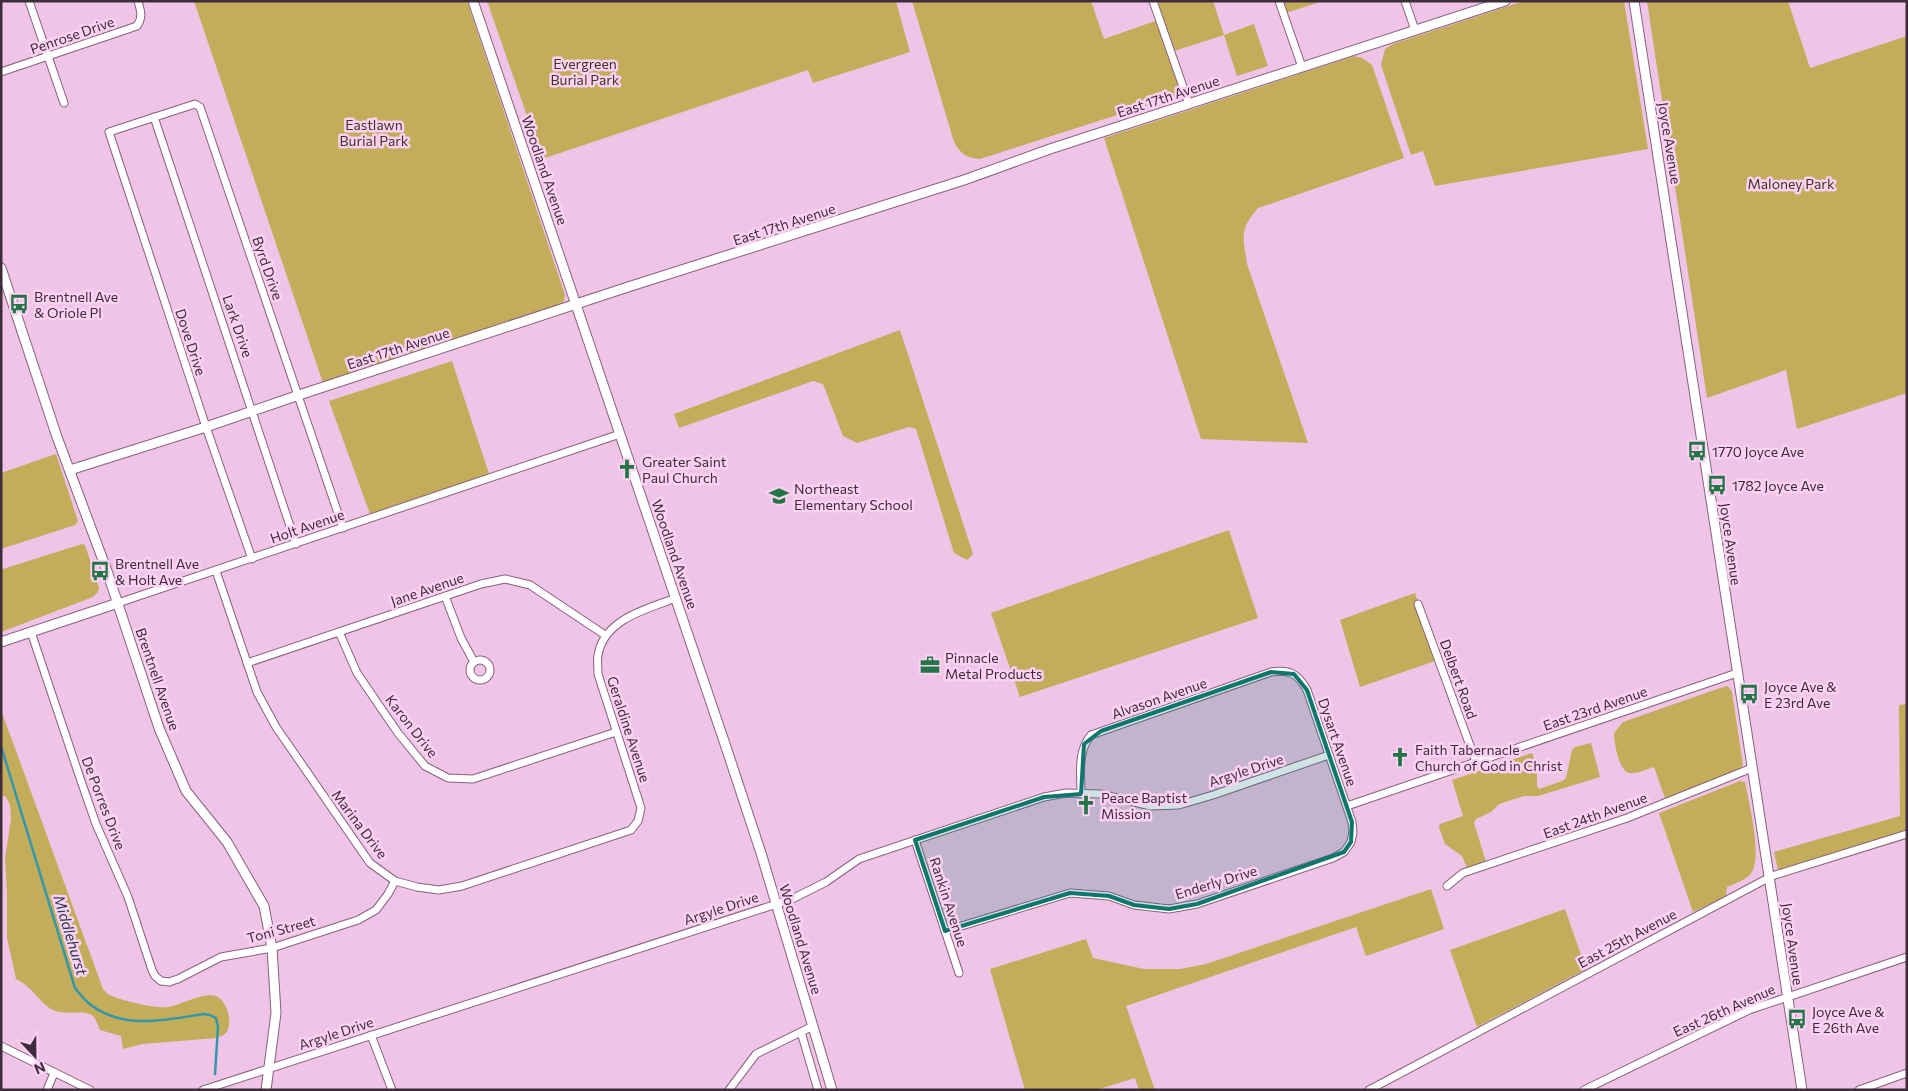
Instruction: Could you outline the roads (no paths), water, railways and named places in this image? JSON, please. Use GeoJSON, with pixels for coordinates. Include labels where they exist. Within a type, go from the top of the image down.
{"type":"FeatureCollection","features":[{"type":"Feature","properties":{"kind":"street"},"geometry":{"type":"LineString","coordinates":[[29,1],[64,103]]}},
{"type":"Feature","properties":{"kind":"street","name":"Penrose Drive"},"geometry":{"type":"LineString","coordinates":[[1,72],[136,26],[141,19],[142,13],[138,1]]}},
{"type":"Feature","properties":{"kind":"street","name":"Woodland Avenue"},"geometry":{"type":"LineString","coordinates":[[474,1],[726,747],[832,1090]]}},
{"type":"Feature","properties":{"kind":"street"},"geometry":{"type":"LineString","coordinates":[[1153,1],[1189,104]]}},
{"type":"Feature","properties":{"kind":"street"},"geometry":{"type":"LineString","coordinates":[[1279,1],[1302,67]]}},
{"type":"Feature","properties":{"kind":"street"},"geometry":{"type":"LineString","coordinates":[[1405,1],[1415,30]]}},
{"type":"Feature","properties":{"kind":"street","name":"East 17th Avenue"},"geometry":{"type":"LineString","coordinates":[[70,470],[964,180],[1050,149],[1505,1]]}},
{"type":"Feature","properties":{"kind":"street","name":"Joyce Avenue"},"geometry":{"type":"LineString","coordinates":[[1634,1],[1802,1090]]}},
{"type":"Feature","properties":{"kind":"street","name":"Byrd Drive"},"geometry":{"type":"LineString","coordinates":[[109,132],[195,104],[200,107],[343,528]]}},
{"type":"Feature","properties":{"kind":"street","name":"Lark Drive"},"geometry":{"type":"LineString","coordinates":[[154,118],[253,410],[296,544]]}},
{"type":"Feature","properties":{"kind":"street","name":"Dove Drive"},"geometry":{"type":"LineString","coordinates":[[109,132],[206,427],[252,559]]}},
{"type":"Feature","properties":{"kind":"street","name":"Brentnell Avenue"},"geometry":{"type":"LineString","coordinates":[[1,268],[4,283],[57,437],[118,603],[159,728],[186,791],[228,842],[264,906],[272,948],[276,1013],[266,1090]]}},
{"type":"Feature","properties":{"kind":"street","name":"Holt Avenue"},"geometry":{"type":"LineString","coordinates":[[1,642],[620,434]]}},
{"type":"Feature","properties":{"kind":"street","name":"Marina Drive"},"geometry":{"type":"LineString","coordinates":[[216,571],[257,692],[276,727],[370,863],[395,881],[417,888],[439,890],[462,886],[631,830],[638,821]]}},
{"type":"Feature","properties":{"kind":"street","name":"Jane Avenue"},"geometry":{"type":"LineString","coordinates":[[247,663],[481,584],[505,579],[530,585],[605,635]]}},
{"type":"Feature","properties":{"kind":"street"},"geometry":{"type":"LineString","coordinates":[[445,596],[461,638],[474,662]]}},
{"type":"Feature","properties":{"kind":"street"},"geometry":{"type":"LineString","coordinates":[[605,635],[630,615],[676,598]]}},
{"type":"Feature","properties":{"kind":"street","name":"Delbert Road"},"geometry":{"type":"LineString","coordinates":[[1418,604],[1476,762]]}},
{"type":"Feature","properties":{"kind":"street","name":"De Porres Drive"},"geometry":{"type":"LineString","coordinates":[[31,632],[96,824],[128,897],[152,970],[160,980]]}},
{"type":"Feature","properties":{"kind":"street","name":"Karon Drive"},"geometry":{"type":"LineString","coordinates":[[339,632],[357,673],[398,733],[425,766],[448,778],[473,779],[616,732]]}},
{"type":"Feature","properties":{"kind":"street","name":"Geraldine Avenue"},"geometry":{"type":"LineString","coordinates":[[605,635],[598,654],[598,674],[641,808],[638,821]]}},
{"type":"Feature","properties":{"kind":"street","name":"Alvason Avenue"},"geometry":{"type":"LineString","coordinates":[[1080,794],[1081,754],[1084,744],[1091,735],[1271,672],[1283,670],[1294,674]]}},
{"type":"Feature","properties":{"kind":"street","name":"East 23rd Avenue"},"geometry":{"type":"LineString","coordinates":[[1347,806],[1737,673]]}},
{"type":"Feature","properties":{"kind":"street","name":"Dysart Avenue"},"geometry":{"type":"LineString","coordinates":[[1294,674],[1302,681],[1307,690],[1352,822]]}},
{"type":"Feature","properties":{"kind":"street","name":"Argyle Drive"},"geometry":{"type":"LineString","coordinates":[[203,1090],[792,899],[826,882],[859,859],[1044,797],[1066,793],[1100,794],[1151,806],[1179,805],[1329,755]]}},
{"type":"Feature","properties":{"kind":"street","name":"East 24th Avenue"},"geometry":{"type":"LineString","coordinates":[[1447,886],[1463,873],[1627,818],[1752,768]]}},
{"type":"Feature","properties":{"kind":"street","name":"Enderly Drive"},"geometry":{"type":"LineString","coordinates":[[945,931],[1070,893],[1109,896],[1134,905],[1169,909],[1197,904],[1333,858],[1344,852],[1351,842],[1352,822]]}},
{"type":"Feature","properties":{"kind":"street","name":"East 25th Avenue"},"geometry":{"type":"LineString","coordinates":[[1369,1090],[1770,877],[1907,834]]}},
{"type":"Feature","properties":{"kind":"street","name":"Rankin Avenue"},"geometry":{"type":"LineString","coordinates":[[915,840],[959,973]]}},
{"type":"Feature","properties":{"kind":"street","name":"Toni Street"},"geometry":{"type":"LineString","coordinates":[[160,980],[169,982],[221,957],[272,948],[368,916],[376,910],[395,881]]}},
{"type":"Feature","properties":{"kind":"street","name":"East 26th Avenue"},"geometry":{"type":"LineString","coordinates":[[1584,1090],[1749,1010],[1907,957]]}},
{"type":"Feature","properties":{"kind":"street"},"geometry":{"type":"LineString","coordinates":[[729,1090],[756,1054],[812,1026]]}},
{"type":"Feature","properties":{"kind":"street"},"geometry":{"type":"LineString","coordinates":[[801,1032],[818,1090]]}},
{"type":"Feature","properties":{"kind":"street"},"geometry":{"type":"LineString","coordinates":[[371,1035],[392,1090]]}},
{"type":"Feature","properties":{"kind":"street"},"geometry":{"type":"LineString","coordinates":[[1,1046],[90,1090]]}},
{"type":"Feature","properties":{"kind":"street"},"geometry":{"type":"LineString","coordinates":[[47,1090],[54,1073]]}},
{"type":"Feature","properties":{"kind":"street"},"geometry":{"type":"LineString","coordinates":[[1859,1090],[1907,1073]]}},
{"type":"Feature","properties":{"kind":"waterway","name":"Middlehurst"},"geometry":{"type":"LineString","coordinates":[[1,746],[75,988],[91,1005],[117,1018],[146,1021],[175,1019],[203,1014],[216,1018],[218,1027],[215,1074]]}},
{"type":"Feature","properties":{"kind":"place","name":"Brentnell Ave & Oriole Pl"},"geometry":{"type":"Point","coordinates":[19,304]}},
{"type":"Feature","properties":{"kind":"place","name":"1770 Joyce Ave"},"geometry":{"type":"Point","coordinates":[1697,451]}},
{"type":"Feature","properties":{"kind":"place","name":"Greater Saint Paul Church"},"geometry":{"type":"Point","coordinates":[627,469]}},
{"type":"Feature","properties":{"kind":"place","name":"1782 Joyce Ave"},"geometry":{"type":"Point","coordinates":[1717,485]}},
{"type":"Feature","properties":{"kind":"place","name":"Northeast Elementary School"},"geometry":{"type":"Point","coordinates":[779,496]}},
{"type":"Feature","properties":{"kind":"place","name":"Brentnell Ave & Holt Ave"},"geometry":{"type":"Point","coordinates":[100,571]}},
{"type":"Feature","properties":{"kind":"place","name":"Pinnacle Metal Products"},"geometry":{"type":"Point","coordinates":[930,665]}},
{"type":"Feature","properties":{"kind":"place","name":"Joyce Ave & E 23rd Ave"},"geometry":{"type":"Point","coordinates":[1749,694]}},
{"type":"Feature","properties":{"kind":"place","name":"Faith Tabernacle Church of God in Christ"},"geometry":{"type":"Point","coordinates":[1400,757]}},
{"type":"Feature","properties":{"kind":"place","name":"Peace Baptist Mission"},"geometry":{"type":"Point","coordinates":[1086,805]}},
{"type":"Feature","properties":{"kind":"place","name":"Joyce Ave & E 26th Ave"},"geometry":{"type":"Point","coordinates":[1797,1019]}},
{"type":"Feature","properties":{"kind":"park label","name":"Evergreen Burial Park"},"geometry":{"type":"Point","coordinates":[585,72]}},
{"type":"Feature","properties":{"kind":"park label","name":"Eastlawn Burial Park"},"geometry":{"type":"Point","coordinates":[374,132]}},
{"type":"Feature","properties":{"kind":"park label","name":"Maloney Park"},"geometry":{"type":"Point","coordinates":[1791,183]}}]}
